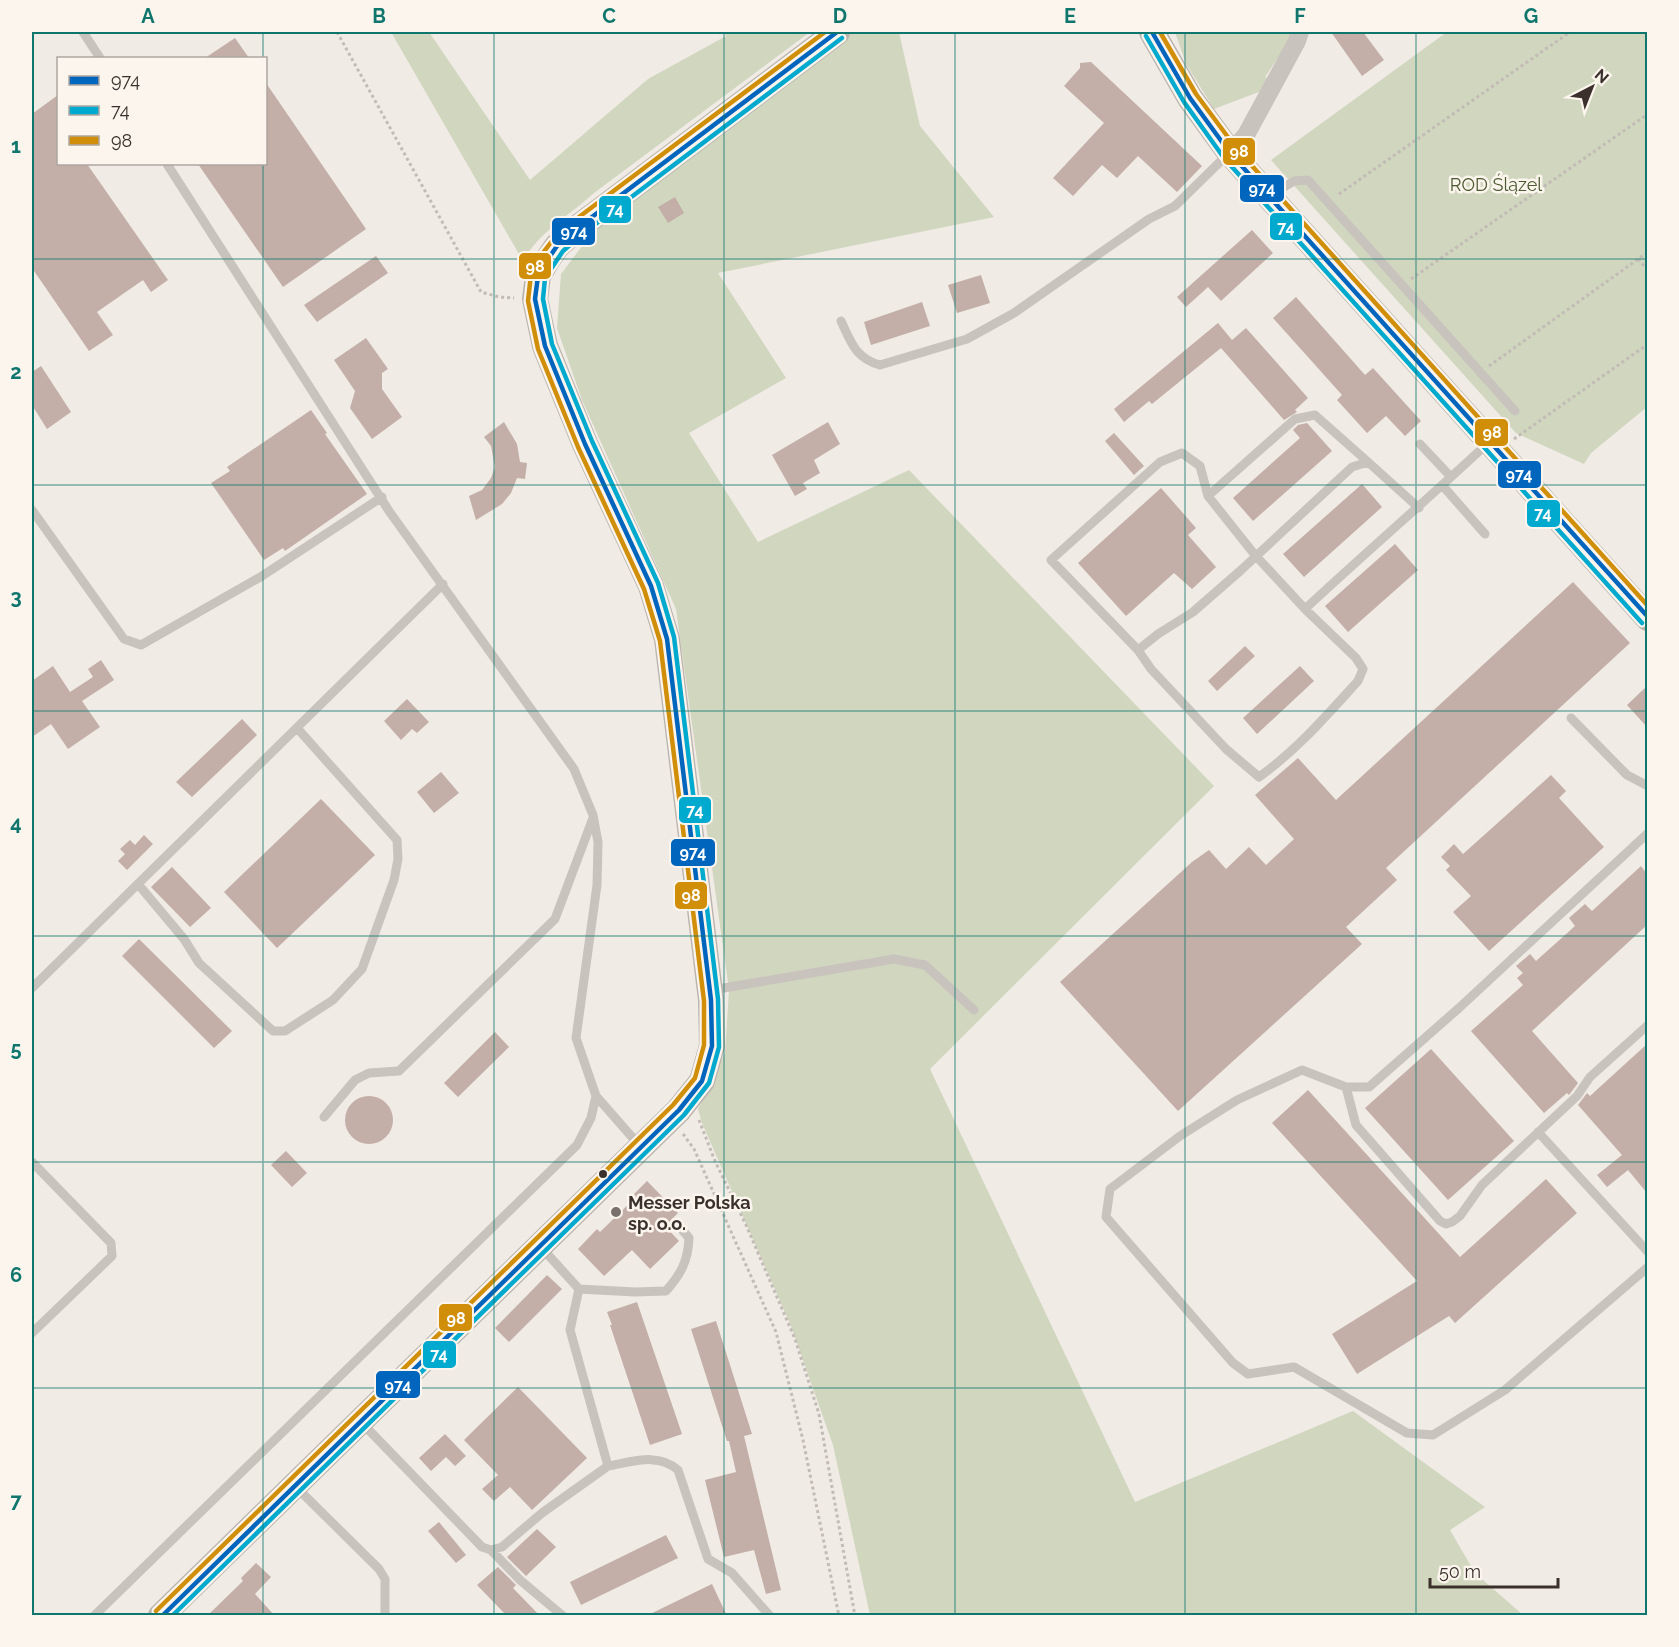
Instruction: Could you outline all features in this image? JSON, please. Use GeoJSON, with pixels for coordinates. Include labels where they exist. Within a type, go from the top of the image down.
{"type":"FeatureCollection","features":[{"type":"Feature","properties":{"kind":"street"},"geometry":{"type":"LineString","coordinates":[[161,1616],[671,1118],[702,1081],[712,1046],[710,991],[667,639],[651,586],[585,444],[546,346],[535,299],[536,284],[550,255],[580,226],[837,32]]}},
{"type":"Feature","properties":{"kind":"street"},"geometry":{"type":"LineString","coordinates":[[1152,32],[1194,106],[1230,153],[1647,618]]}},
{"type":"Feature","properties":{"kind":"street"},"geometry":{"type":"LineString","coordinates":[[1230,153],[1242,142],[1270,95],[1298,41],[1300,32]]}},
{"type":"Feature","properties":{"kind":"lane"},"geometry":{"type":"LineString","coordinates":[[83,32],[99,57]]}},
{"type":"Feature","properties":{"kind":"lane"},"geometry":{"type":"LineString","coordinates":[[841,321],[859,356],[868,362],[880,365],[967,339],[1014,313],[1141,225],[1175,206],[1230,153]]}},
{"type":"Feature","properties":{"kind":"lane"},"geometry":{"type":"LineString","coordinates":[[168,165],[389,512],[574,769],[593,815],[598,842],[597,885],[576,1038],[596,1096],[641,1147]]}},
{"type":"Feature","properties":{"kind":"lane"},"geometry":{"type":"LineString","coordinates":[[1269,197],[1294,181],[1308,180],[1515,411]]}},
{"type":"Feature","properties":{"kind":"lane"},"geometry":{"type":"LineString","coordinates":[[1208,496],[1295,419],[1315,415],[1419,508]]}},
{"type":"Feature","properties":{"kind":"lane"},"geometry":{"type":"LineString","coordinates":[[1420,444],[1451,477]]}},
{"type":"Feature","properties":{"kind":"lane"},"geometry":{"type":"LineString","coordinates":[[1305,609],[1451,477],[1494,446]]}},
{"type":"Feature","properties":{"kind":"lane"},"geometry":{"type":"LineString","coordinates":[[1182,453],[1200,466],[1208,496],[1256,555],[1305,609],[1356,658],[1363,669],[1358,681],[1305,738],[1276,765],[1259,777],[1219,741],[1151,669],[1138,650],[1051,560],[1160,462],[1182,453]]}},
{"type":"Feature","properties":{"kind":"lane"},"geometry":{"type":"LineString","coordinates":[[1138,650],[1193,612],[1352,467],[1368,462]]}},
{"type":"Feature","properties":{"kind":"lane"},"geometry":{"type":"LineString","coordinates":[[1442,485],[1485,534]]}},
{"type":"Feature","properties":{"kind":"lane"},"geometry":{"type":"LineString","coordinates":[[32,510],[124,639],[141,645],[262,576],[382,498]]}},
{"type":"Feature","properties":{"kind":"lane"},"geometry":{"type":"LineString","coordinates":[[32,988],[443,585]]}},
{"type":"Feature","properties":{"kind":"lane"},"geometry":{"type":"LineString","coordinates":[[1571,718],[1627,775],[1647,786]]}},
{"type":"Feature","properties":{"kind":"lane"},"geometry":{"type":"LineString","coordinates":[[138,884],[184,939],[199,963],[273,1031],[285,1031],[333,1000],[362,969],[394,880],[398,859],[397,840],[297,728]]}},
{"type":"Feature","properties":{"kind":"lane"},"geometry":{"type":"LineString","coordinates":[[324,1117],[355,1080],[369,1074],[399,1071],[555,919],[593,815]]}},
{"type":"Feature","properties":{"kind":"lane"},"geometry":{"type":"LineString","coordinates":[[1647,833],[1459,1008],[1369,1087],[1346,1087],[1302,1070],[1228,1106],[1180,1136],[1110,1189],[1106,1217],[1233,1363],[1248,1374],[1294,1367],[1407,1433],[1432,1435],[1505,1390],[1647,1267]]}},
{"type":"Feature","properties":{"kind":"lane"},"geometry":{"type":"LineString","coordinates":[[710,991],[894,958],[925,965],[974,1010]]}},
{"type":"Feature","properties":{"kind":"lane"},"geometry":{"type":"LineString","coordinates":[[1346,1087],[1356,1125],[1440,1221],[1446,1224],[1460,1216],[1482,1185],[1577,1095],[1590,1077],[1647,1025]]}},
{"type":"Feature","properties":{"kind":"lane"},"geometry":{"type":"LineString","coordinates":[[94,1616],[577,1145],[591,1118],[596,1096]]}},
{"type":"Feature","properties":{"kind":"lane"},"geometry":{"type":"LineString","coordinates":[[1538,1132],[1647,1252]]}},
{"type":"Feature","properties":{"kind":"lane"},"geometry":{"type":"LineString","coordinates":[[32,1162],[111,1243],[112,1256],[32,1334]]}},
{"type":"Feature","properties":{"kind":"lane"},"geometry":{"type":"LineString","coordinates":[[540,1246],[579,1289],[635,1292],[666,1290],[680,1275],[688,1255],[689,1238],[679,1226]]}},
{"type":"Feature","properties":{"kind":"lane"},"geometry":{"type":"LineString","coordinates":[[579,1289],[570,1330],[608,1466]]}},
{"type":"Feature","properties":{"kind":"lane"},"geometry":{"type":"LineString","coordinates":[[360,1421],[482,1548],[491,1550],[502,1547],[542,1513],[608,1466],[654,1458],[669,1462],[678,1470],[708,1559],[732,1573],[770,1616]]}},
{"type":"Feature","properties":{"kind":"lane"},"geometry":{"type":"LineString","coordinates":[[295,1485],[379,1569],[385,1579],[385,1616]]}},
{"type":"Feature","properties":{"kind":"lane"},"geometry":{"type":"LineString","coordinates":[[491,1550],[520,1580],[563,1616]]}},
{"type":"Feature","properties":{"kind":"path"},"geometry":{"type":"LineString","coordinates":[[337,32],[481,292],[499,297],[518,298]]}},
{"type":"Feature","properties":{"kind":"path"},"geometry":{"type":"LineString","coordinates":[[1328,202],[1570,32]]}},
{"type":"Feature","properties":{"kind":"path"},"geometry":{"type":"LineString","coordinates":[[1402,285],[1647,114]]}},
{"type":"Feature","properties":{"kind":"path"},"geometry":{"type":"LineString","coordinates":[[1480,372],[1647,252]]}},
{"type":"Feature","properties":{"kind":"path"},"geometry":{"type":"LineString","coordinates":[[1638,259],[1647,270]]}},
{"type":"Feature","properties":{"kind":"path"},"geometry":{"type":"LineString","coordinates":[[1494,446],[1647,344]]}},
{"type":"Feature","properties":{"kind":"path"},"geometry":{"type":"LineString","coordinates":[[695,1090],[698,1119],[791,1328],[819,1414],[855,1616]]}},
{"type":"Feature","properties":{"kind":"path"},"geometry":{"type":"LineString","coordinates":[[671,1118],[694,1149],[776,1332],[803,1440],[839,1616]]}},
{"type":"Feature","properties":{"kind":"green space"},"geometry":{"type":"Polygon","coordinates":[[[391,32],[429,32],[530,180],[648,79],[726,36],[724,32],[810,32],[594,193],[537,241],[523,261],[391,32]]]}},
{"type":"Feature","properties":{"kind":"green space"},"geometry":{"type":"Polygon","coordinates":[[[843,32],[899,32],[920,126],[994,217],[718,273],[786,378],[689,433],[758,542],[909,470],[1214,786],[930,1069],[1135,1502],[1353,1411],[1485,1507],[1450,1530],[1475,1573],[1523,1615],[870,1615],[833,1445],[791,1326],[702,1123],[698,1109],[725,1053],[729,990],[676,609],[582,400],[557,328],[561,274],[604,217],[843,32]]]}},
{"type":"Feature","properties":{"kind":"green space"},"geometry":{"type":"Polygon","coordinates":[[[1175,32],[1291,32],[1288,43],[1265,77],[1269,79],[1264,90],[1214,109],[1186,64],[1175,32]]]}},
{"type":"Feature","properties":{"kind":"green space","name":"ROD Ślązel"},"geometry":{"type":"Polygon","coordinates":[[[1447,32],[1647,32],[1647,407],[1591,453],[1584,464],[1516,433],[1271,160],[1447,32]]]}},
{"type":"Feature","properties":{"kind":"building"},"geometry":{"type":"Polygon","coordinates":[[[1331,32],[1363,32],[1384,60],[1362,76],[1331,32]]]}},
{"type":"Feature","properties":{"kind":"building"},"geometry":{"type":"Polygon","coordinates":[[[235,38],[248,57],[206,57],[235,38]]]}},
{"type":"Feature","properties":{"kind":"building"},"geometry":{"type":"Polygon","coordinates":[[[1091,62],[1202,166],[1177,192],[1138,156],[1117,178],[1102,165],[1073,196],[1053,178],[1104,123],[1064,86],[1080,68],[1080,63],[1091,62]]]}},
{"type":"Feature","properties":{"kind":"building"},"geometry":{"type":"Polygon","coordinates":[[[267,84],[366,229],[283,287],[199,165],[267,165],[267,84]]]}},
{"type":"Feature","properties":{"kind":"building"},"geometry":{"type":"Polygon","coordinates":[[[57,96],[57,165],[88,165],[168,280],[151,292],[143,280],[97,312],[113,335],[89,351],[32,268],[32,114],[57,96]]]}},
{"type":"Feature","properties":{"kind":"building"},"geometry":{"type":"Polygon","coordinates":[[[675,197],[684,213],[668,223],[658,207],[675,197]]]}},
{"type":"Feature","properties":{"kind":"building"},"geometry":{"type":"Polygon","coordinates":[[[1252,230],[1273,253],[1221,301],[1208,287],[1186,307],[1177,297],[1252,230]]]}},
{"type":"Feature","properties":{"kind":"building"},"geometry":{"type":"Polygon","coordinates":[[[376,256],[388,273],[317,322],[304,305],[376,256]]]}},
{"type":"Feature","properties":{"kind":"building"},"geometry":{"type":"Polygon","coordinates":[[[981,275],[990,303],[957,313],[948,285],[981,275]]]}},
{"type":"Feature","properties":{"kind":"building"},"geometry":{"type":"Polygon","coordinates":[[[1296,297],[1365,375],[1373,368],[1421,421],[1405,436],[1386,416],[1367,433],[1337,400],[1342,395],[1273,318],[1296,297]]]}},
{"type":"Feature","properties":{"kind":"building"},"geometry":{"type":"Polygon","coordinates":[[[922,302],[930,326],[871,345],[864,322],[922,302]]]}},
{"type":"Feature","properties":{"kind":"building"},"geometry":{"type":"Polygon","coordinates":[[[1218,323],[1232,340],[1246,328],[1308,398],[1295,410],[1297,412],[1284,420],[1221,348],[1152,404],[1149,401],[1124,422],[1114,409],[1218,323]]]}},
{"type":"Feature","properties":{"kind":"building"},"geometry":{"type":"Polygon","coordinates":[[[366,338],[388,369],[382,373],[382,389],[402,417],[372,439],[350,408],[355,391],[334,360],[366,338]]]}},
{"type":"Feature","properties":{"kind":"building"},"geometry":{"type":"Polygon","coordinates":[[[41,366],[71,412],[47,429],[32,405],[32,372],[41,366]]]}},
{"type":"Feature","properties":{"kind":"building"},"geometry":{"type":"Polygon","coordinates":[[[311,410],[367,494],[285,551],[283,548],[264,560],[211,483],[230,471],[227,467],[311,410]]]}},
{"type":"Feature","properties":{"kind":"building"},"geometry":{"type":"Polygon","coordinates":[[[504,422],[517,444],[520,462],[527,463],[525,479],[517,478],[511,493],[502,504],[476,520],[469,496],[482,490],[491,478],[495,467],[491,446],[484,437],[504,422]]]}},
{"type":"Feature","properties":{"kind":"building"},"geometry":{"type":"Polygon","coordinates":[[[828,422],[840,444],[814,460],[820,473],[803,483],[807,489],[795,496],[772,455],[828,422]]]}},
{"type":"Feature","properties":{"kind":"building"},"geometry":{"type":"Polygon","coordinates":[[[1307,423],[1332,451],[1253,521],[1233,498],[1300,438],[1293,430],[1298,425],[1307,423]]]}},
{"type":"Feature","properties":{"kind":"building"},"geometry":{"type":"Polygon","coordinates":[[[1114,433],[1144,466],[1134,475],[1105,441],[1114,433]]]}},
{"type":"Feature","properties":{"kind":"building"},"geometry":{"type":"Polygon","coordinates":[[[1362,484],[1382,507],[1304,577],[1283,554],[1362,484]]]}},
{"type":"Feature","properties":{"kind":"building"},"geometry":{"type":"Polygon","coordinates":[[[1161,488],[1196,528],[1188,535],[1216,567],[1192,589],[1174,573],[1126,616],[1078,563],[1161,488]]]}},
{"type":"Feature","properties":{"kind":"building"},"geometry":{"type":"Polygon","coordinates":[[[1395,544],[1418,570],[1348,632],[1325,606],[1395,544]]]}},
{"type":"Feature","properties":{"kind":"building"},"geometry":{"type":"Polygon","coordinates":[[[1573,582],[1630,643],[1386,868],[1397,880],[1346,927],[1362,944],[1178,1111],[1060,982],[1192,862],[1209,850],[1226,869],[1249,847],[1266,865],[1294,839],[1255,795],[1298,758],[1336,800],[1573,582]]]}},
{"type":"Feature","properties":{"kind":"building"},"geometry":{"type":"Polygon","coordinates":[[[1245,646],[1255,656],[1217,691],[1208,681],[1245,646]]]}},
{"type":"Feature","properties":{"kind":"building"},"geometry":{"type":"Polygon","coordinates":[[[101,660],[114,680],[82,701],[100,727],[68,749],[51,724],[32,737],[32,681],[53,666],[70,692],[93,677],[88,669],[101,660]]]}},
{"type":"Feature","properties":{"kind":"building"},"geometry":{"type":"Polygon","coordinates":[[[1300,666],[1314,681],[1257,734],[1243,718],[1300,666]]]}},
{"type":"Feature","properties":{"kind":"building"},"geometry":{"type":"Polygon","coordinates":[[[1647,686],[1647,727],[1627,705],[1647,686]]]}},
{"type":"Feature","properties":{"kind":"building"},"geometry":{"type":"Polygon","coordinates":[[[407,699],[429,722],[417,733],[412,729],[401,740],[384,721],[407,699]]]}},
{"type":"Feature","properties":{"kind":"building"},"geometry":{"type":"Polygon","coordinates":[[[242,719],[257,735],[192,797],[176,782],[242,719]]]}},
{"type":"Feature","properties":{"kind":"building"},"geometry":{"type":"Polygon","coordinates":[[[441,772],[459,793],[434,813],[417,792],[441,772]]]}},
{"type":"Feature","properties":{"kind":"building"},"geometry":{"type":"Polygon","coordinates":[[[1551,775],[1566,791],[1559,798],[1604,847],[1489,951],[1453,912],[1471,896],[1446,870],[1450,866],[1441,857],[1454,844],[1463,854],[1551,775]]]}},
{"type":"Feature","properties":{"kind":"building"},"geometry":{"type":"Polygon","coordinates":[[[321,799],[375,855],[277,948],[224,892],[321,799]]]}},
{"type":"Feature","properties":{"kind":"building"},"geometry":{"type":"Polygon","coordinates":[[[144,835],[153,844],[127,870],[118,861],[125,854],[120,849],[130,840],[135,845],[144,835]]]}},
{"type":"Feature","properties":{"kind":"building"},"geometry":{"type":"Polygon","coordinates":[[[1641,866],[1647,874],[1647,925],[1532,1031],[1578,1083],[1569,1095],[1567,1093],[1544,1113],[1471,1031],[1523,985],[1517,978],[1523,973],[1516,966],[1530,954],[1536,961],[1575,926],[1569,918],[1585,904],[1592,911],[1641,866]]]}},
{"type":"Feature","properties":{"kind":"building"},"geometry":{"type":"Polygon","coordinates":[[[172,867],[211,908],[190,927],[151,887],[172,867]]]}},
{"type":"Feature","properties":{"kind":"building"},"geometry":{"type":"Polygon","coordinates":[[[139,939],[232,1031],[214,1048],[122,956],[139,939]]]}},
{"type":"Feature","properties":{"kind":"building"},"geometry":{"type":"Polygon","coordinates":[[[495,1032],[509,1047],[458,1097],[444,1083],[495,1032]]]}},
{"type":"Feature","properties":{"kind":"building"},"geometry":{"type":"Polygon","coordinates":[[[1647,1044],[1647,1193],[1628,1170],[1607,1187],[1597,1175],[1622,1155],[1578,1105],[1587,1093],[1590,1096],[1647,1044]]]}},
{"type":"Feature","properties":{"kind":"building"},"geometry":{"type":"Polygon","coordinates":[[[1431,1049],[1514,1141],[1448,1200],[1365,1108],[1431,1049]]]}},
{"type":"Feature","properties":{"kind":"building"},"geometry":{"type":"Polygon","coordinates":[[[1308,1090],[1460,1257],[1546,1179],[1577,1213],[1455,1323],[1449,1316],[1357,1374],[1332,1334],[1417,1281],[1272,1123],[1308,1090]]]}},
{"type":"Feature","properties":{"kind":"building"},"geometry":{"type":"Polygon","coordinates":[[[364,1096],[374,1096],[386,1103],[393,1115],[393,1125],[386,1137],[374,1144],[364,1144],[349,1133],[345,1125],[345,1115],[356,1100],[364,1096]]]}},
{"type":"Feature","properties":{"kind":"building"},"geometry":{"type":"Polygon","coordinates":[[[286,1151],[307,1173],[292,1187],[271,1165],[286,1151]]]}},
{"type":"Feature","properties":{"kind":"building"},"geometry":{"type":"Polygon","coordinates":[[[647,1181],[678,1213],[665,1226],[679,1241],[650,1269],[632,1250],[604,1276],[578,1249],[597,1229],[600,1232],[636,1197],[634,1194],[647,1181]]]}},
{"type":"Feature","properties":{"kind":"building"},"geometry":{"type":"Polygon","coordinates":[[[547,1275],[562,1289],[509,1342],[495,1328],[547,1275]]]}},
{"type":"Feature","properties":{"kind":"building"},"geometry":{"type":"Polygon","coordinates":[[[637,1302],[682,1434],[650,1445],[607,1312],[637,1302]]]}},
{"type":"Feature","properties":{"kind":"building"},"geometry":{"type":"Polygon","coordinates":[[[716,1321],[752,1434],[744,1436],[781,1590],[766,1594],[754,1550],[724,1557],[705,1480],[736,1472],[729,1441],[727,1441],[691,1329],[716,1321]]]}},
{"type":"Feature","properties":{"kind":"building"},"geometry":{"type":"Polygon","coordinates":[[[518,1387],[587,1458],[532,1510],[510,1487],[494,1501],[482,1489],[498,1475],[464,1440],[518,1387]]]}},
{"type":"Feature","properties":{"kind":"building"},"geometry":{"type":"Polygon","coordinates":[[[445,1434],[466,1456],[455,1466],[446,1457],[431,1471],[419,1458],[445,1434]]]}},
{"type":"Feature","properties":{"kind":"building"},"geometry":{"type":"Polygon","coordinates":[[[439,1522],[466,1555],[456,1563],[428,1531],[439,1522]]]}},
{"type":"Feature","properties":{"kind":"building"},"geometry":{"type":"Polygon","coordinates":[[[537,1529],[556,1547],[526,1576],[507,1557],[537,1529]]]}},
{"type":"Feature","properties":{"kind":"building"},"geometry":{"type":"Polygon","coordinates":[[[666,1535],[678,1558],[581,1605],[570,1582],[666,1535]]]}},
{"type":"Feature","properties":{"kind":"building"},"geometry":{"type":"Polygon","coordinates":[[[256,1563],[271,1577],[255,1594],[275,1616],[207,1616],[243,1581],[241,1578],[256,1563]]]}},
{"type":"Feature","properties":{"kind":"building"},"geometry":{"type":"Polygon","coordinates":[[[498,1567],[516,1585],[513,1588],[540,1616],[507,1616],[477,1585],[498,1567]]]}},
{"type":"Feature","properties":{"kind":"building"},"geometry":{"type":"Polygon","coordinates":[[[712,1584],[727,1616],[646,1616],[712,1584]]]}},
{"type":"Feature","properties":{"kind":"transit line","name":"98"},"geometry":{"type":"LineString","coordinates":[[156,1611],[673,1105],[695,1078],[704,1045],[704,1001],[660,641],[644,589],[578,447],[538,349],[528,301],[531,274],[539,258],[552,241],[575,220],[825,32]]}},
{"type":"Feature","properties":{"kind":"transit line","name":"974"},"geometry":{"type":"LineString","coordinates":[[162,1616],[679,1110],[702,1081],[712,1046],[711,1000],[667,639],[651,586],[585,444],[545,346],[535,299],[538,276],[557,246],[580,226],[837,32]]}},
{"type":"Feature","properties":{"kind":"transit line","name":"974"},"geometry":{"type":"LineString","coordinates":[[1152,32],[1190,98],[1230,153],[1648,617]]}},
{"type":"Feature","properties":{"kind":"transit line","name":"98"},"geometry":{"type":"LineString","coordinates":[[1160,32],[1196,94],[1236,148],[1648,606]]}},
{"type":"Feature","properties":{"kind":"transit line","name":"74"},"geometry":{"type":"LineString","coordinates":[[1146,36],[1184,102],[1224,158],[1642,623]]}},
{"type":"Feature","properties":{"kind":"transit line","name":"74"},"geometry":{"type":"LineString","coordinates":[[172,1616],[684,1115],[709,1083],[719,1047],[718,999],[674,637],[658,583],[592,441],[552,344],[543,299],[545,278],[563,251],[585,232],[842,38]]}},
{"type":"Feature","properties":{"kind":"place","name":"Messer Polska sp. o.o."},"geometry":{"type":"Point","coordinates":[616,1212]}}]}
